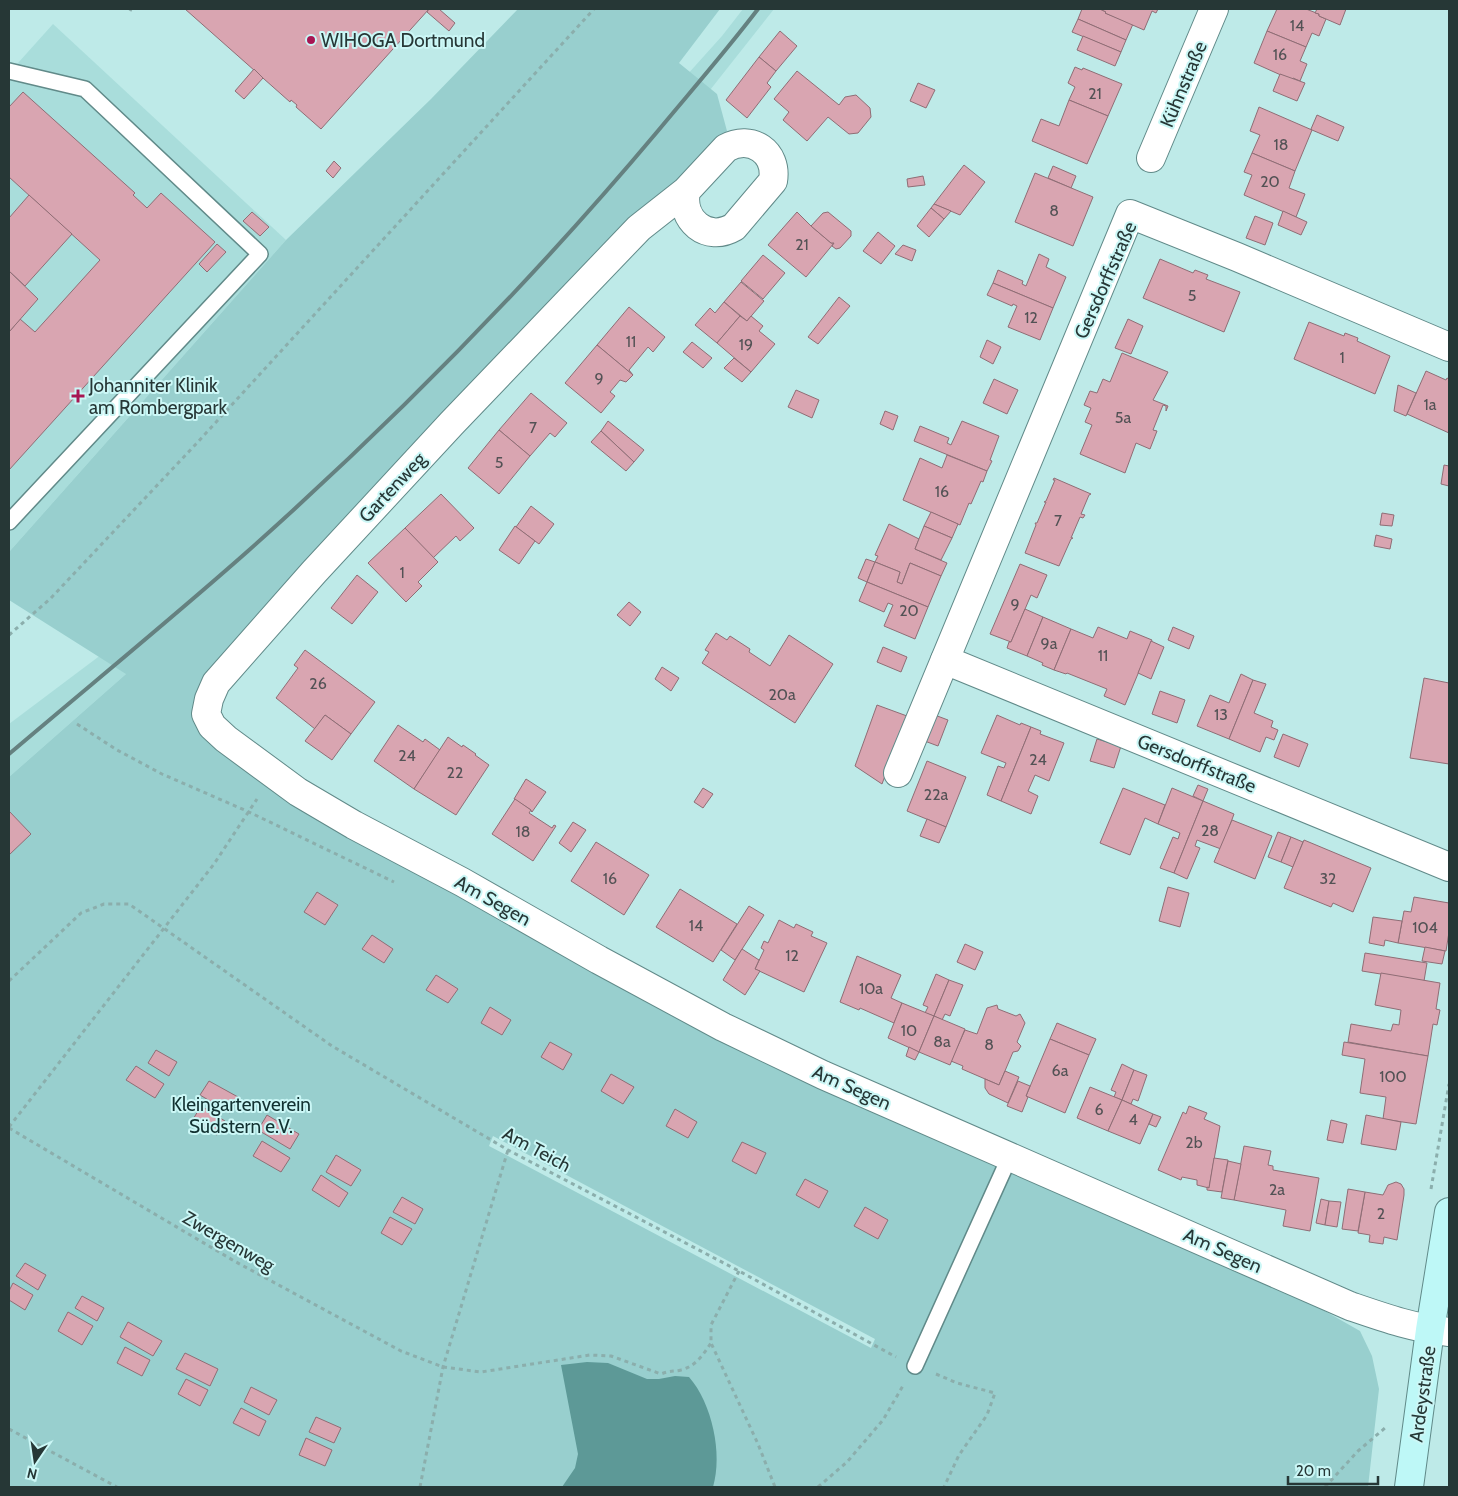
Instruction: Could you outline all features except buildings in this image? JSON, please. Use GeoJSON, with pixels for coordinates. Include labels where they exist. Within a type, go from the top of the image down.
{"type":"FeatureCollection","features":[{"type":"Feature","properties":{"kind":"main road","name":"Ardeystraße"},"geometry":{"type":"LineString","coordinates":[[1409,1487],[1440,1331],[1439,1203]]}},
{"type":"Feature","properties":{"kind":"street","name":"Kühnstraße"},"geometry":{"type":"LineString","coordinates":[[1151,158],[1214,9]]}},
{"type":"Feature","properties":{"kind":"street","name":"Gartenweg"},"geometry":{"type":"LineString","coordinates":[[298,792],[226,739],[212,726],[206,714],[209,699],[216,684],[314,572],[452,424],[639,228],[686,191]]}},
{"type":"Feature","properties":{"kind":"street","name":"Gersdorffstraße"},"geometry":{"type":"LineString","coordinates":[[898,774],[1130,214],[1449,347]]}},
{"type":"Feature","properties":{"kind":"street","name":"Gersdorffstraße"},"geometry":{"type":"LineString","coordinates":[[945,660],[1449,867]]}},
{"type":"Feature","properties":{"kind":"street","name":"Am Segen"},"geometry":{"type":"LineString","coordinates":[[298,792],[354,825],[462,882],[599,960],[723,1026],[823,1075],[1350,1306],[1395,1322],[1440,1331]]}},
{"type":"Feature","properties":{"kind":"lane"},"geometry":{"type":"LineString","coordinates":[[9,71],[85,89],[260,254],[9,522]]}},
{"type":"Feature","properties":{"kind":"lane"},"geometry":{"type":"LineString","coordinates":[[915,1366],[1010,1156]]}},
{"type":"Feature","properties":{"kind":"path"},"geometry":{"type":"LineString","coordinates":[[9,635],[51,598],[189,451],[594,9]]}},
{"type":"Feature","properties":{"kind":"path"},"geometry":{"type":"LineString","coordinates":[[9,1127],[214,864],[249,812],[155,770],[117,750],[77,724]]}},
{"type":"Feature","properties":{"kind":"path","name":"Am Teich"},"geometry":{"type":"LineString","coordinates":[[9,981],[81,913],[104,904],[130,904],[332,1046],[508,1150],[915,1366],[957,1383],[995,1394],[988,1415],[959,1455],[944,1487]]}},
{"type":"Feature","properties":{"kind":"path"},"geometry":{"type":"LineString","coordinates":[[1439,1203],[1449,1084]]}},
{"type":"Feature","properties":{"kind":"path","name":"Zwergenweg"},"geometry":{"type":"LineString","coordinates":[[9,1127],[236,1262],[400,1351],[442,1367],[481,1372],[597,1355],[611,1356],[661,1374],[671,1370],[681,1370],[700,1360],[711,1343]]}},
{"type":"Feature","properties":{"kind":"path"},"geometry":{"type":"LineString","coordinates":[[420,1487],[442,1367],[508,1150]]}},
{"type":"Feature","properties":{"kind":"path"},"geometry":{"type":"LineString","coordinates":[[739,1271],[711,1325],[711,1343],[758,1444],[775,1487]]}},
{"type":"Feature","properties":{"kind":"path"},"geometry":{"type":"LineString","coordinates":[[818,1487],[847,1462],[883,1420],[915,1366]]}},
{"type":"Feature","properties":{"kind":"path"},"geometry":{"type":"LineString","coordinates":[[1326,1487],[1358,1451],[1385,1428]]}},
{"type":"Feature","properties":{"kind":"path"},"geometry":{"type":"LineString","coordinates":[[9,1429],[117,1487]]}},
{"type":"Feature","properties":{"kind":"shaded area"},"geometry":{"type":"Polygon","coordinates":[[[743,9],[774,9],[665,147],[126,674],[9,777],[9,724],[170,603],[686,76],[722,36],[743,9]]]}},
{"type":"Feature","properties":{"kind":"shaded area","name":"Johanniter Klinik am Rombergpark"},"geometry":{"type":"Polygon","coordinates":[[[53,24],[286,240],[9,552],[9,73],[53,24]]]}},
{"type":"Feature","properties":{"kind":"shaded area"},"geometry":{"type":"Polygon","coordinates":[[[587,1362],[608,1363],[647,1379],[675,1376],[689,1377],[704,1401],[713,1429],[717,1460],[713,1487],[562,1487],[575,1468],[578,1454],[561,1365],[587,1362]]]}},
{"type":"Feature","properties":{"kind":"green space","name":"Kleingartenverein Südstern e.V."},"geometry":{"type":"Polygon","coordinates":[[[518,9],[720,9],[679,63],[717,94],[727,131],[468,428],[399,466],[259,613],[198,693],[290,799],[1316,1306],[1360,1331],[1372,1356],[1379,1389],[1368,1487],[9,1487],[9,777],[126,674],[9,600],[9,552],[286,240],[431,99],[518,9]],[[493,1136],[489,1146],[871,1348],[875,1339],[493,1136]]]}},
{"type":"Feature","properties":{"kind":"railway"},"geometry":{"type":"LineString","coordinates":[[9,754],[248,551],[356,452],[408,401],[511,296],[609,188],[721,56],[758,9]]}},
{"type":"Feature","properties":{"kind":"place","name":"WIHOGA Dortmund"},"geometry":{"type":"Point","coordinates":[311,40]}},
{"type":"Feature","properties":{"kind":"place","name":"Johanniter Klinik am Rombergpark"},"geometry":{"type":"Point","coordinates":[78,396]}}]}
